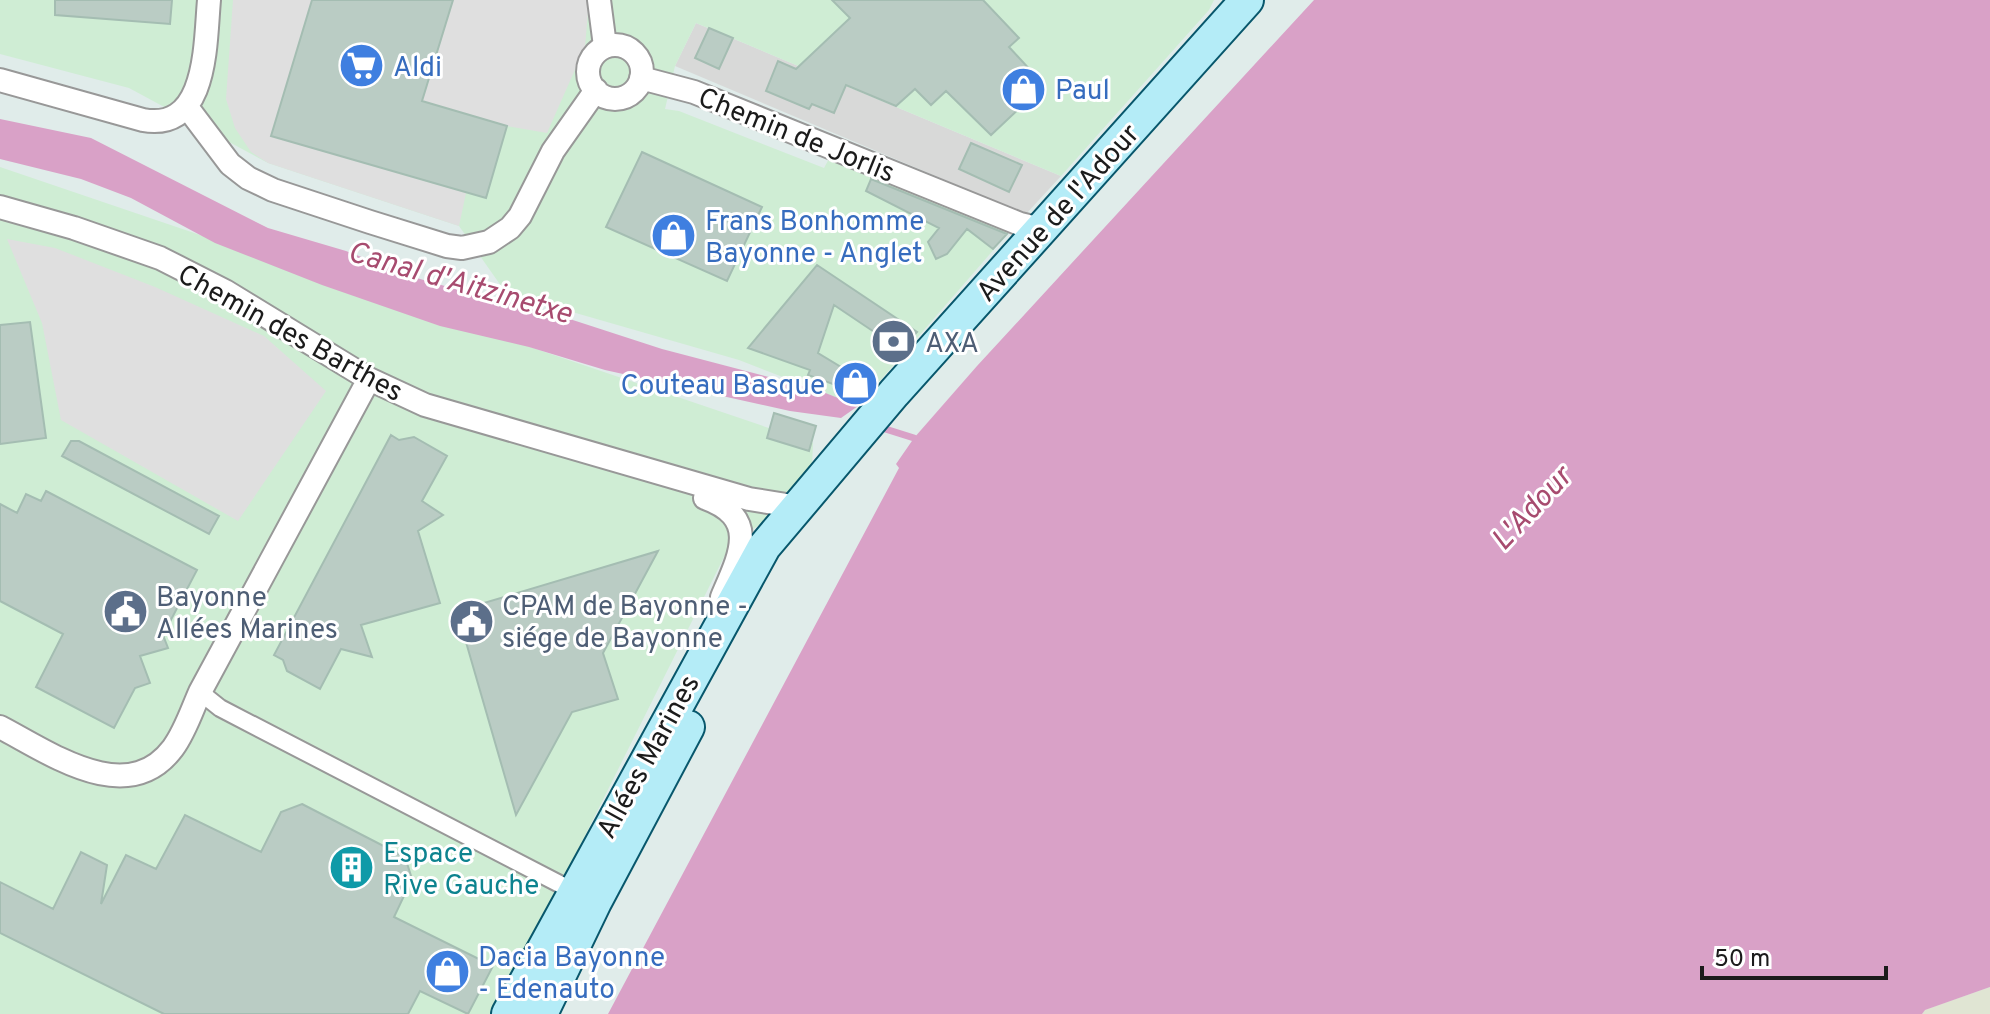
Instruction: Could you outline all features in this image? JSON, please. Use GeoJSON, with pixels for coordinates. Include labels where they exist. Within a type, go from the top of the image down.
{"type":"FeatureCollection","features":[{"type":"Feature","properties":{"kind":"main road","name":"Avenue de l'Adour"},"geometry":{"type":"LineString","coordinates":[[861,431],[1247,0]]}},
{"type":"Feature","properties":{"kind":"main road","name":"Allées Marines"},"geometry":{"type":"LineString","coordinates":[[541,1014],[584,897],[686,686],[764,547],[861,431]]}},
{"type":"Feature","properties":{"kind":"main road","name":"Allées Marines"},"geometry":{"type":"LineString","coordinates":[[508,1014],[584,897],[782,557],[799,507]]}},
{"type":"Feature","properties":{"kind":"street"},"geometry":{"type":"LineString","coordinates":[[0,80],[157,123],[171,119],[187,107],[198,84],[204,58],[209,0]]}},
{"type":"Feature","properties":{"kind":"street"},"geometry":{"type":"LineString","coordinates":[[599,0],[605,46]]}},
{"type":"Feature","properties":{"kind":"street"},"geometry":{"type":"LineString","coordinates":[[616,45],[628,48],[637,55],[642,66],[641,78],[637,87],[622,98],[613,98],[596,90],[588,71],[596,53],[605,46],[616,45]]}},
{"type":"Feature","properties":{"kind":"street","name":"Chemin de Jorlis"},"geometry":{"type":"LineString","coordinates":[[641,78],[694,92],[1020,224],[1041,229]]}},
{"type":"Feature","properties":{"kind":"street"},"geometry":{"type":"LineString","coordinates":[[187,107],[230,164],[248,178],[273,190],[370,222],[462,248],[489,242],[510,228],[520,216],[553,151],[596,90]]}},
{"type":"Feature","properties":{"kind":"street","name":"Chemin des Barthes"},"geometry":{"type":"LineString","coordinates":[[0,207],[74,228],[160,258],[225,291],[402,396],[445,412],[758,501],[799,507]]}},
{"type":"Feature","properties":{"kind":"street"},"geometry":{"type":"LineString","coordinates":[[0,727],[88,771],[108,776],[127,775],[162,761],[175,746],[200,692],[369,379]]}},
{"type":"Feature","properties":{"kind":"street","name":"Chemin des Barthes"},"geometry":{"type":"LineString","coordinates":[[630,465],[661,482],[730,509],[739,524],[740,555],[686,686]]}},
{"type":"Feature","properties":{"kind":"street"},"geometry":{"type":"LineString","coordinates":[[200,692],[220,708],[584,897]]}},
{"type":"Feature","properties":{"kind":"shaded area"},"geometry":{"type":"Polygon","coordinates":[[[0,0],[1214,0],[1209,10],[1061,176],[696,23],[675,66],[665,109],[679,111],[824,168],[830,157],[1009,232],[858,406],[739,360],[506,293],[459,226],[268,163],[129,88],[0,54],[0,0]]]}},
{"type":"Feature","properties":{"kind":"shaded area"},"geometry":{"type":"Polygon","coordinates":[[[233,0],[312,0],[271,136],[466,193],[459,226],[268,163],[251,152],[235,128],[226,99],[233,0]]]}},
{"type":"Feature","properties":{"kind":"shaded area"},"geometry":{"type":"Polygon","coordinates":[[[453,0],[589,0],[585,47],[547,133],[507,126],[422,101],[453,0]]]}},
{"type":"Feature","properties":{"kind":"shaded area"},"geometry":{"type":"Polygon","coordinates":[[[696,23],[1061,176],[1026,214],[675,66],[696,23]]]}},
{"type":"Feature","properties":{"kind":"shaded area"},"geometry":{"type":"Polygon","coordinates":[[[0,167],[813,443],[811,489],[730,545],[496,1014],[0,1014],[0,167]]]}},
{"type":"Feature","properties":{"kind":"shaded area"},"geometry":{"type":"Polygon","coordinates":[[[7,239],[55,248],[155,287],[264,336],[326,391],[238,521],[61,420],[42,323],[7,239]]]}},
{"type":"Feature","properties":{"kind":"shaded area"},"geometry":{"type":"Polygon","coordinates":[[[1990,987],[1990,1014],[1922,1014],[1924,1010],[1990,987]]]}},
{"type":"Feature","properties":{"kind":"water","name":"L'Adour"},"geometry":{"type":"Polygon","coordinates":[[[1314,0],[1990,0],[1990,987],[1925,1010],[1922,1014],[608,1014],[899,468],[896,464],[914,438],[1314,0]]]}},
{"type":"Feature","properties":{"kind":"water"},"geometry":{"type":"Polygon","coordinates":[[[0,119],[91,138],[268,228],[346,251],[413,277],[542,310],[662,349],[818,390],[858,406],[841,418],[790,411],[605,370],[529,347],[440,326],[215,243],[131,198],[81,179],[0,159],[0,119]]]}},
{"type":"Feature","properties":{"kind":"building"},"geometry":{"type":"Polygon","coordinates":[[[55,0],[172,0],[170,24],[55,15],[55,0]]]}},
{"type":"Feature","properties":{"kind":"building","name":"Aldi"},"geometry":{"type":"Polygon","coordinates":[[[312,0],[453,0],[422,101],[507,126],[486,198],[271,136],[312,0]]]}},
{"type":"Feature","properties":{"kind":"building"},"geometry":{"type":"Polygon","coordinates":[[[832,0],[983,0],[1019,38],[1009,47],[1044,85],[991,135],[946,91],[931,105],[915,89],[896,106],[846,85],[834,113],[812,104],[809,109],[766,91],[778,61],[796,69],[850,18],[832,0]]]}},
{"type":"Feature","properties":{"kind":"building"},"geometry":{"type":"Polygon","coordinates":[[[709,28],[733,38],[719,69],[695,58],[709,28]]]}},
{"type":"Feature","properties":{"kind":"building"},"geometry":{"type":"Polygon","coordinates":[[[971,143],[1022,165],[1009,192],[959,169],[971,143]]]}},
{"type":"Feature","properties":{"kind":"building"},"geometry":{"type":"Polygon","coordinates":[[[642,152],[762,207],[727,281],[606,227],[642,152]]]}},
{"type":"Feature","properties":{"kind":"building"},"geometry":{"type":"Polygon","coordinates":[[[871,179],[1007,234],[993,249],[967,229],[947,254],[936,259],[928,242],[939,228],[866,191],[871,179]]]}},
{"type":"Feature","properties":{"kind":"building"},"geometry":{"type":"Polygon","coordinates":[[[817,265],[917,332],[901,350],[834,305],[818,353],[874,387],[866,396],[808,375],[810,370],[748,348],[817,265]]]}},
{"type":"Feature","properties":{"kind":"building"},"geometry":{"type":"Polygon","coordinates":[[[30,322],[46,438],[0,444],[0,325],[30,322]]]}},
{"type":"Feature","properties":{"kind":"building"},"geometry":{"type":"Polygon","coordinates":[[[774,413],[816,426],[809,451],[767,438],[774,413]]]}},
{"type":"Feature","properties":{"kind":"building"},"geometry":{"type":"Polygon","coordinates":[[[391,435],[399,440],[414,437],[447,456],[422,501],[443,515],[418,531],[440,603],[361,625],[372,657],[341,649],[320,689],[287,671],[283,660],[274,655],[391,435]]]}},
{"type":"Feature","properties":{"kind":"building"},"geometry":{"type":"Polygon","coordinates":[[[71,441],[79,441],[219,516],[209,534],[62,456],[71,441]]]}},
{"type":"Feature","properties":{"kind":"building","name":"Bayonne Allées Marines"},"geometry":{"type":"Polygon","coordinates":[[[46,491],[197,570],[163,635],[168,648],[140,656],[150,683],[135,688],[114,728],[36,687],[63,634],[0,601],[0,504],[17,513],[26,494],[41,501],[46,491]]]}},
{"type":"Feature","properties":{"kind":"building"},"geometry":{"type":"Polygon","coordinates":[[[658,551],[603,653],[618,699],[572,712],[516,815],[457,611],[658,551]]]}},
{"type":"Feature","properties":{"kind":"building"},"geometry":{"type":"Polygon","coordinates":[[[302,804],[405,857],[412,879],[394,917],[493,966],[468,1014],[420,991],[408,1014],[164,1014],[0,933],[0,882],[53,909],[81,852],[107,865],[101,904],[126,855],[156,869],[185,815],[261,852],[281,812],[302,804]]]}},
{"type":"Feature","properties":{"kind":"waterway","name":"Canal d'Aitzinetxe"},"geometry":{"type":"LineString","coordinates":[[879,427],[914,438]]}},
{"type":"Feature","properties":{"kind":"place","name":"Aldi"},"geometry":{"type":"Point","coordinates":[362,66]}},
{"type":"Feature","properties":{"kind":"place","name":"Paul"},"geometry":{"type":"Point","coordinates":[1024,89]}},
{"type":"Feature","properties":{"kind":"place","name":"Frans Bonhomme Bayonne - Anglet"},"geometry":{"type":"Point","coordinates":[674,236]}},
{"type":"Feature","properties":{"kind":"place","name":"AXA"},"geometry":{"type":"Point","coordinates":[894,342]}},
{"type":"Feature","properties":{"kind":"place","name":"Couteau Basque"},"geometry":{"type":"Point","coordinates":[856,384]}},
{"type":"Feature","properties":{"kind":"place","name":"Bayonne Allées Marines"},"geometry":{"type":"Point","coordinates":[125,612]}},
{"type":"Feature","properties":{"kind":"place","name":"CPAM de Bayonne - siége de Bayonne"},"geometry":{"type":"Point","coordinates":[471,621]}},
{"type":"Feature","properties":{"kind":"place","name":"Espace Rive Gauche"},"geometry":{"type":"Point","coordinates":[352,868]}},
{"type":"Feature","properties":{"kind":"place","name":"Dacia Bayonne - Edenauto"},"geometry":{"type":"Point","coordinates":[447,972]}}]}
